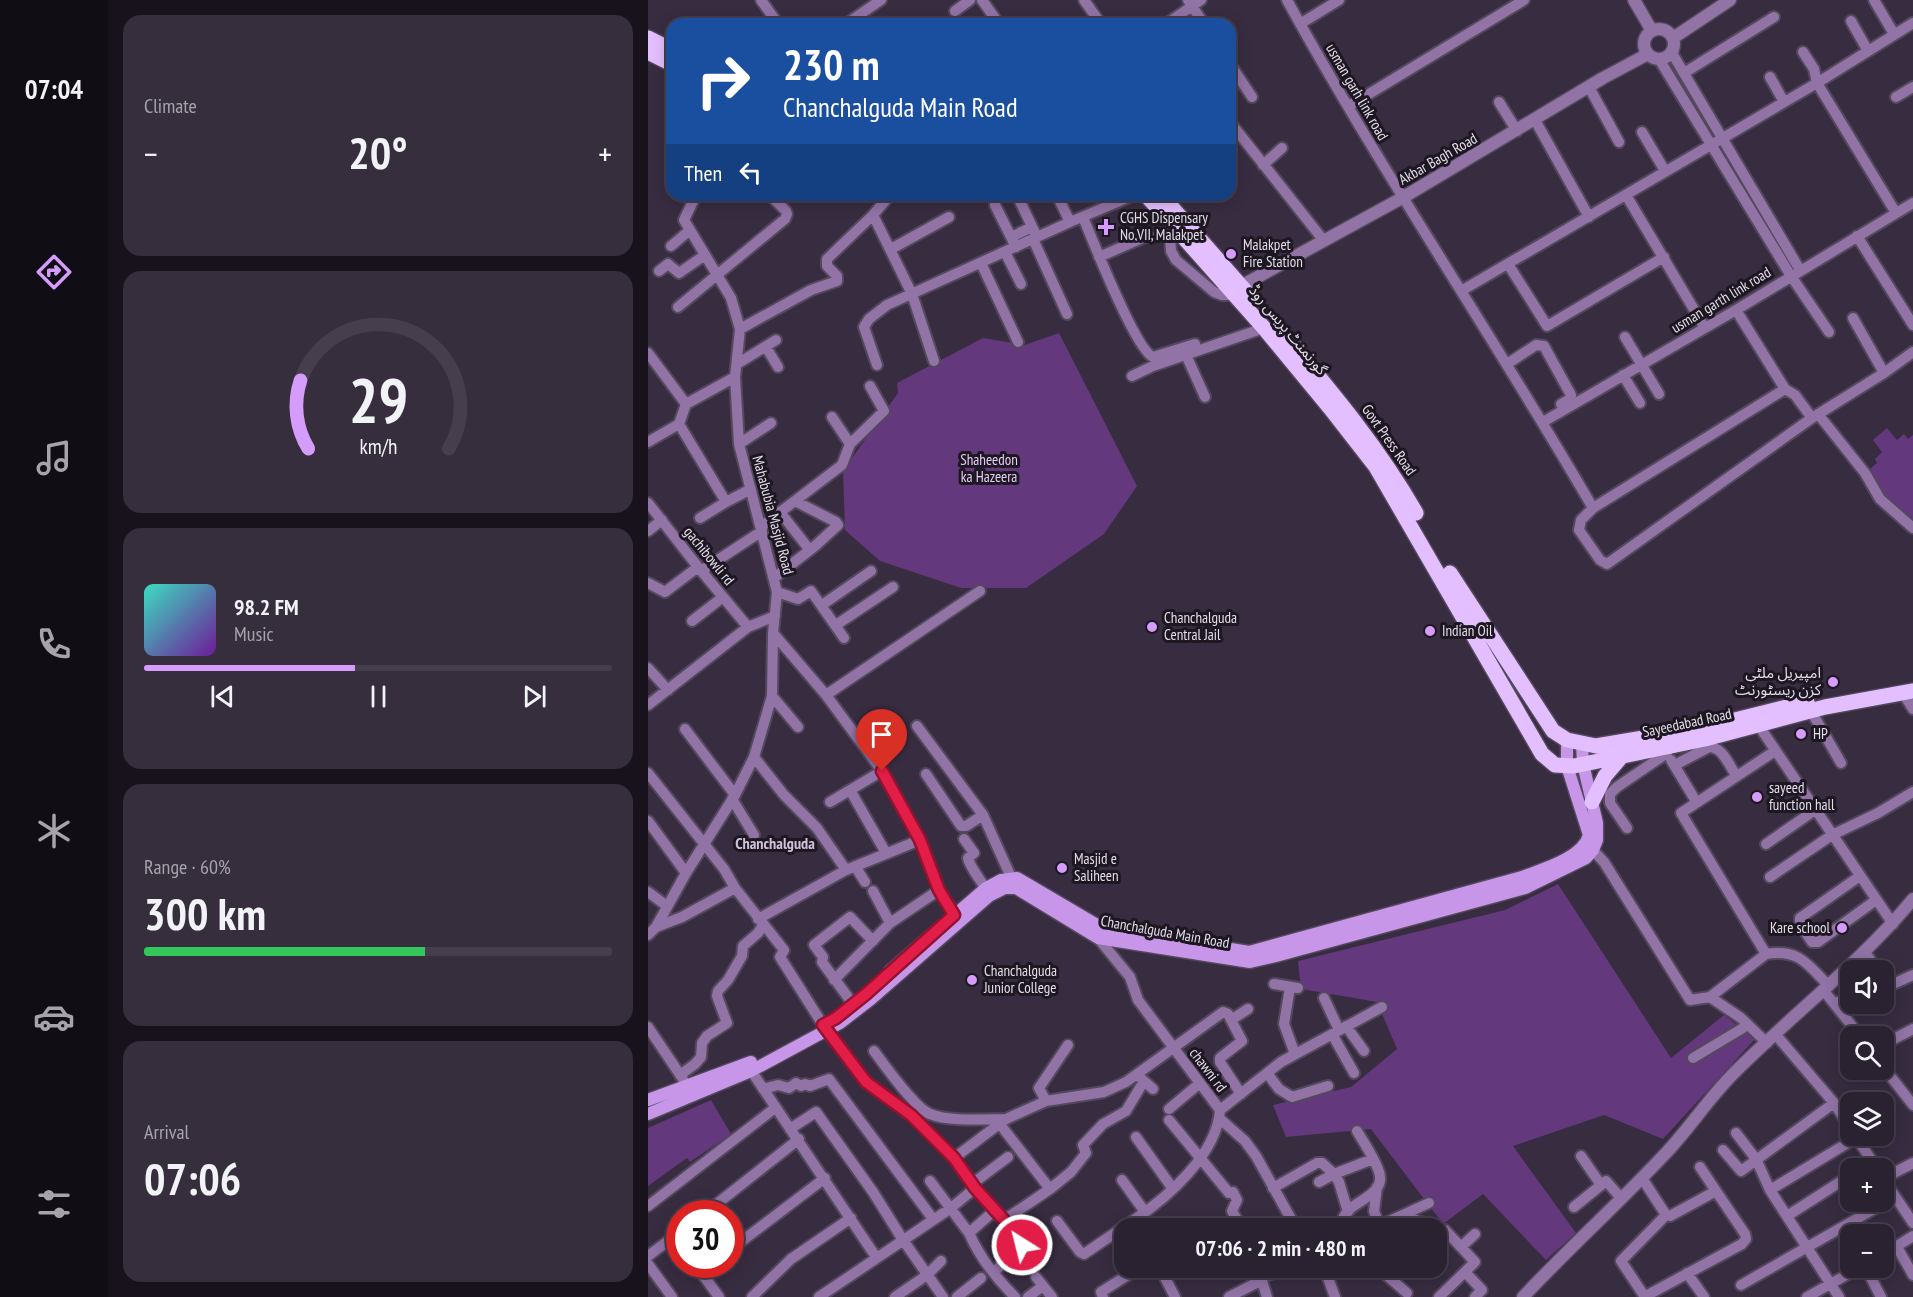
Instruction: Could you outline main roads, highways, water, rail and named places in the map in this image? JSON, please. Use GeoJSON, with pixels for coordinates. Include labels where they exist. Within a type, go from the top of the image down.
{"type":"FeatureCollection","features":[{"type":"Feature","properties":{"kind":"main road"},"geometry":{"type":"LineString","coordinates":[[648,38],[666,47]]}},
{"type":"Feature","properties":{"kind":"main road"},"geometry":{"type":"LineString","coordinates":[[648,52],[666,61]]}},
{"type":"Feature","properties":{"kind":"main road","name":"گورنمنٹ پریس روڈ"},"geometry":{"type":"LineString","coordinates":[[1151,201],[1238,290],[1264,328],[1376,467],[1542,754],[1555,765],[1575,766]]}},
{"type":"Feature","properties":{"kind":"main road","name":"Govt Press Road"},"geometry":{"type":"LineString","coordinates":[[1166,201],[1238,290],[1346,409],[1383,459],[1458,588],[1553,731],[1582,743]]}},
{"type":"Feature","properties":{"kind":"main road","name":"Sayeedabad Road"},"geometry":{"type":"LineString","coordinates":[[1582,743],[1703,728],[1839,694],[1913,681]]}},
{"type":"Feature","properties":{"kind":"main road","name":"Sayeedabad Road"},"geometry":{"type":"LineString","coordinates":[[1575,766],[1665,750],[1811,711],[1908,692]]}},
{"type":"Feature","properties":{"kind":"main road"},"geometry":{"type":"LineString","coordinates":[[1582,743],[1575,766],[1590,847]]}},
{"type":"Feature","properties":{"kind":"main road"},"geometry":{"type":"LineString","coordinates":[[1592,802],[1605,776],[1622,756]]}},
{"type":"Feature","properties":{"kind":"main road"},"geometry":{"type":"LineString","coordinates":[[1575,766],[1592,802],[1597,823],[1597,840],[1590,847]]}},
{"type":"Feature","properties":{"kind":"main road","name":"Chanchalguda Main Road"},"geometry":{"type":"LineString","coordinates":[[956,918],[988,892],[1011,882],[1016,888],[1100,933],[1250,962],[1287,954],[1534,878],[1586,858],[1590,847]]}},
{"type":"Feature","properties":{"kind":"main road"},"geometry":{"type":"LineString","coordinates":[[825,1028],[956,918]]}},
{"type":"Feature","properties":{"kind":"main road"},"geometry":{"type":"LineString","coordinates":[[648,1100],[686,1086],[749,1068],[825,1028],[871,999],[956,918]]}},
{"type":"Feature","properties":{"kind":"main road"},"geometry":{"type":"LineString","coordinates":[[648,1114],[686,1086]]}},
{"type":"Feature","properties":{"kind":"place","name":"CGHS Dispensary No.VII, Malakpet"},"geometry":{"type":"Point","coordinates":[1106,227]}},
{"type":"Feature","properties":{"kind":"place","name":"Malakpet Fire Station"},"geometry":{"type":"Point","coordinates":[1231,254]}},
{"type":"Feature","properties":{"kind":"place","name":"Chanchalguda Central Jail"},"geometry":{"type":"Point","coordinates":[1152,627]}},
{"type":"Feature","properties":{"kind":"place","name":"Indian Oil"},"geometry":{"type":"Point","coordinates":[1430,631]}},
{"type":"Feature","properties":{"kind":"place","name":"امپیریل ملٹی کزن ریسٹورنٹ"},"geometry":{"type":"Point","coordinates":[1833,682]}},
{"type":"Feature","properties":{"kind":"place","name":"HP"},"geometry":{"type":"Point","coordinates":[1801,734]}},
{"type":"Feature","properties":{"kind":"place","name":"sayeed function hall"},"geometry":{"type":"Point","coordinates":[1757,797]}},
{"type":"Feature","properties":{"kind":"place","name":"Masjid e Saliheen"},"geometry":{"type":"Point","coordinates":[1062,868]}},
{"type":"Feature","properties":{"kind":"place","name":"Kare school"},"geometry":{"type":"Point","coordinates":[1842,928]}},
{"type":"Feature","properties":{"kind":"place","name":"Chanchalguda Junior College"},"geometry":{"type":"Point","coordinates":[972,980]}},
{"type":"Feature","properties":{"kind":"district","name":"Chanchalguda"},"geometry":{"type":"Point","coordinates":[775,843]}},
{"type":"Feature","properties":{"kind":"park label","name":"Shaheedon ka Hazeera"},"geometry":{"type":"Point","coordinates":[989,468]}}]}
